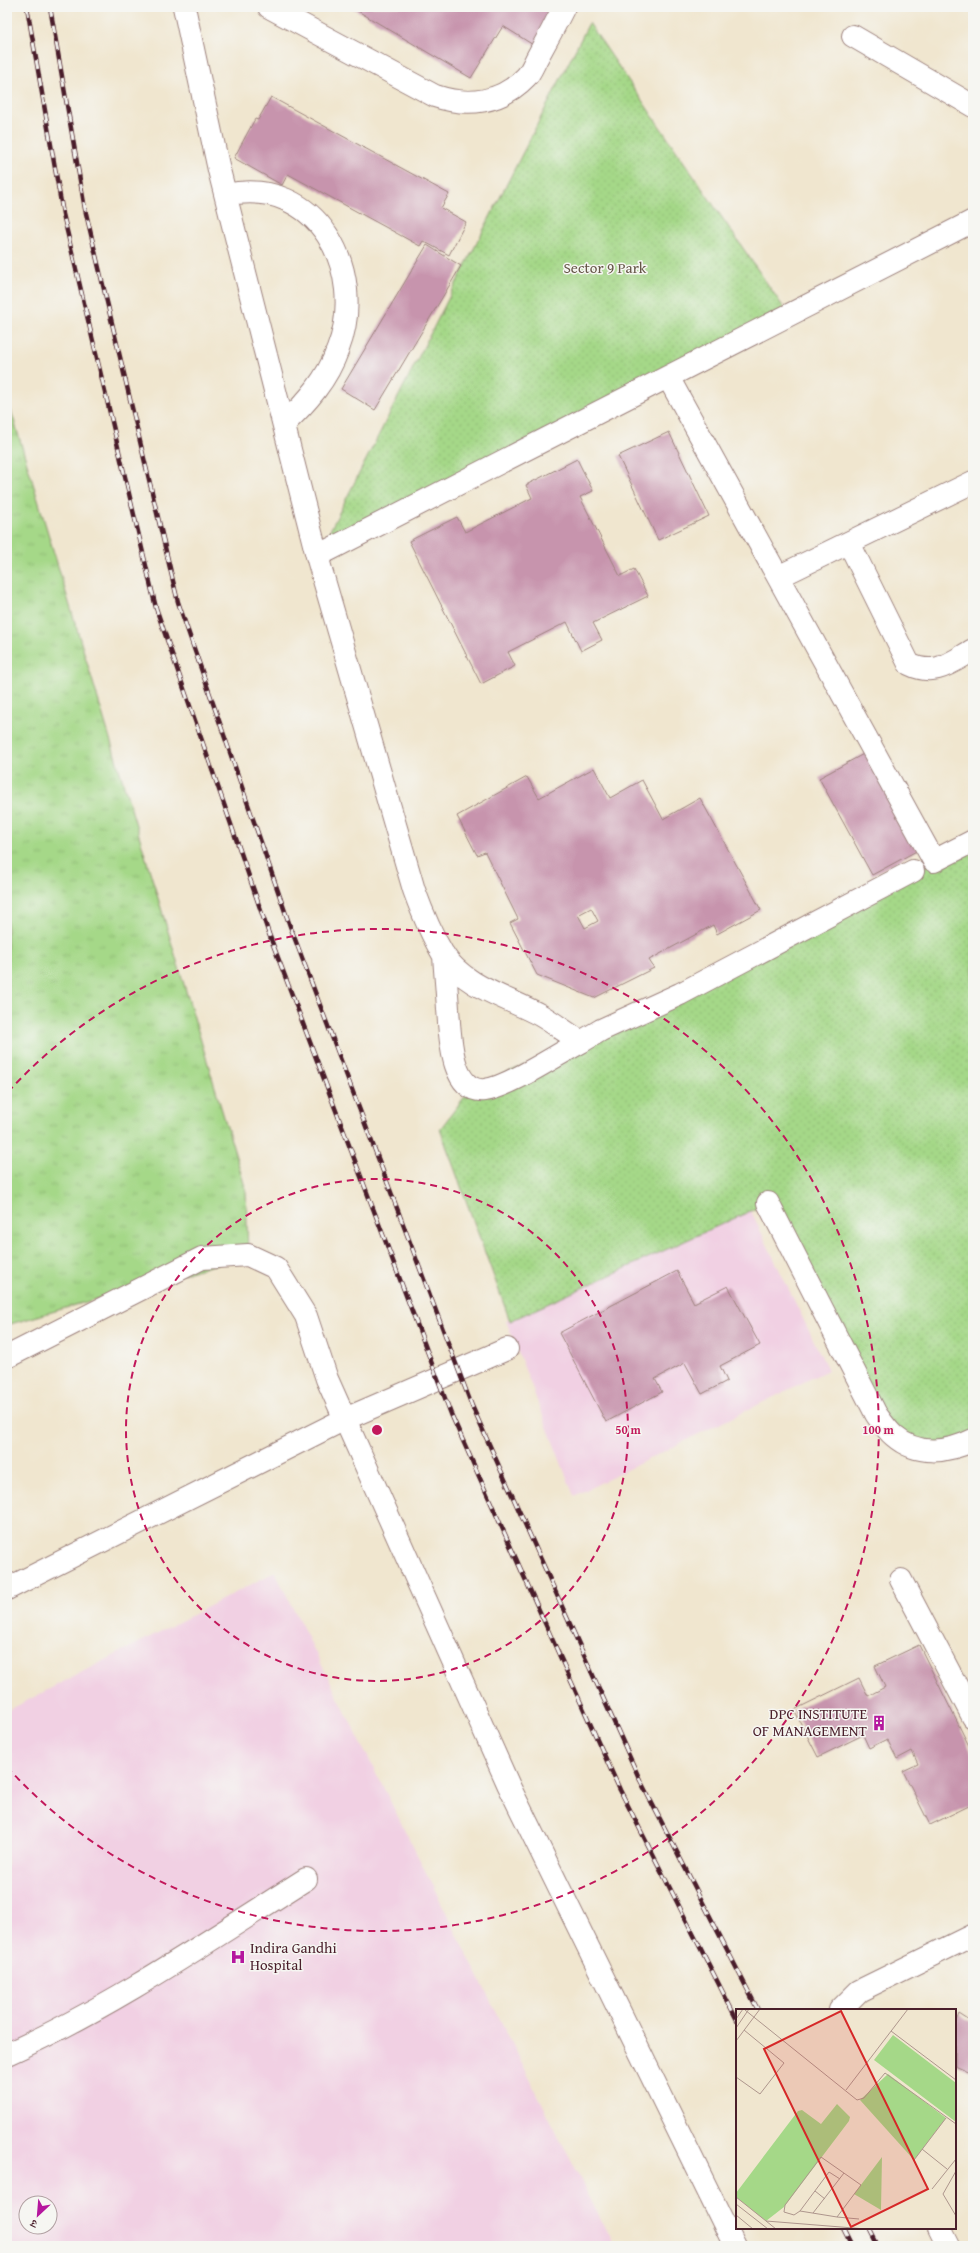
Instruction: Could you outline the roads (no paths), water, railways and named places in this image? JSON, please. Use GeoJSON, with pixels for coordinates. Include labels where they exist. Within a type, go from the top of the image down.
{"type":"FeatureCollection","features":[{"type":"Feature","properties":{"kind":"street"},"geometry":{"type":"LineString","coordinates":[[184,7],[226,196],[317,556],[414,890],[426,921],[444,955],[466,978],[498,996],[540,1015],[581,1042]]}},
{"type":"Feature","properties":{"kind":"street"},"geometry":{"type":"LineString","coordinates":[[269,7],[435,96],[448,101],[469,103],[489,100],[506,94],[526,76],[564,7]]}},
{"type":"Feature","properties":{"kind":"street"},"geometry":{"type":"LineString","coordinates":[[853,36],[973,106]]}},
{"type":"Feature","properties":{"kind":"street"},"geometry":{"type":"LineString","coordinates":[[226,196],[245,191],[271,196],[295,204],[314,219],[331,238],[342,264],[347,294],[345,319],[339,348],[328,372],[313,395],[284,424]]}},
{"type":"Feature","properties":{"kind":"street"},"geometry":{"type":"LineString","coordinates":[[317,556],[668,377],[790,317],[973,221]]}},
{"type":"Feature","properties":{"kind":"street"},"geometry":{"type":"LineString","coordinates":[[668,377],[934,860],[973,841]]}},
{"type":"Feature","properties":{"kind":"street"},"geometry":{"type":"LineString","coordinates":[[778,577],[973,482]]}},
{"type":"Feature","properties":{"kind":"street"},"geometry":{"type":"LineString","coordinates":[[849,543],[909,664],[920,669],[932,670],[973,650]]}},
{"type":"Feature","properties":{"kind":"street"},"geometry":{"type":"LineString","coordinates":[[444,955],[452,1054],[462,1078],[472,1087],[485,1090],[502,1084],[601,1030],[680,994],[913,871]]}},
{"type":"Feature","properties":{"kind":"street"},"geometry":{"type":"LineString","coordinates":[[768,1203],[876,1414],[894,1436],[912,1446],[928,1452],[946,1450],[973,1440]]}},
{"type":"Feature","properties":{"kind":"street"},"geometry":{"type":"LineString","coordinates":[[7,1357],[202,1258],[248,1255],[276,1268],[306,1316],[327,1379],[509,1786],[735,2246]]}},
{"type":"Feature","properties":{"kind":"street"},"geometry":{"type":"LineString","coordinates":[[7,1589],[345,1419],[507,1349]]}},
{"type":"Feature","properties":{"kind":"street"},"geometry":{"type":"LineString","coordinates":[[901,1580],[973,1717]]}},
{"type":"Feature","properties":{"kind":"street"},"geometry":{"type":"LineString","coordinates":[[7,2054],[58,2032],[136,1986],[306,1879]]}},
{"type":"Feature","properties":{"kind":"street"},"geometry":{"type":"LineString","coordinates":[[841,2009],[859,1991],[973,1935]]}},
{"type":"Feature","properties":{"kind":"street"},"geometry":{"type":"LineString","coordinates":[[940,2229],[948,2246]]}},
{"type":"Feature","properties":{"kind":"railway"},"geometry":{"type":"LineString","coordinates":[[27,7],[63,214],[156,608],[269,934],[451,1414],[620,1790],[736,2018]]}},
{"type":"Feature","properties":{"kind":"railway"},"geometry":{"type":"LineString","coordinates":[[50,7],[85,209],[178,602],[290,926],[472,1406],[640,1780],[757,2009]]}},
{"type":"Feature","properties":{"kind":"railway"},"geometry":{"type":"LineString","coordinates":[[844,2229],[852,2246]]}},
{"type":"Feature","properties":{"kind":"railway"},"geometry":{"type":"LineString","coordinates":[[870,2229],[878,2246]]}},
{"type":"Feature","properties":{"kind":"place","name":"DPC INSTITUTE OF MANAGEMENT"},"geometry":{"type":"Point","coordinates":[879,1723]}},
{"type":"Feature","properties":{"kind":"place","name":"Indira Gandhi Hospital"},"geometry":{"type":"Point","coordinates":[238,1957]}},
{"type":"Feature","properties":{"kind":"park label","name":"Sector 9 Park"},"geometry":{"type":"Point","coordinates":[605,268]}}]}
